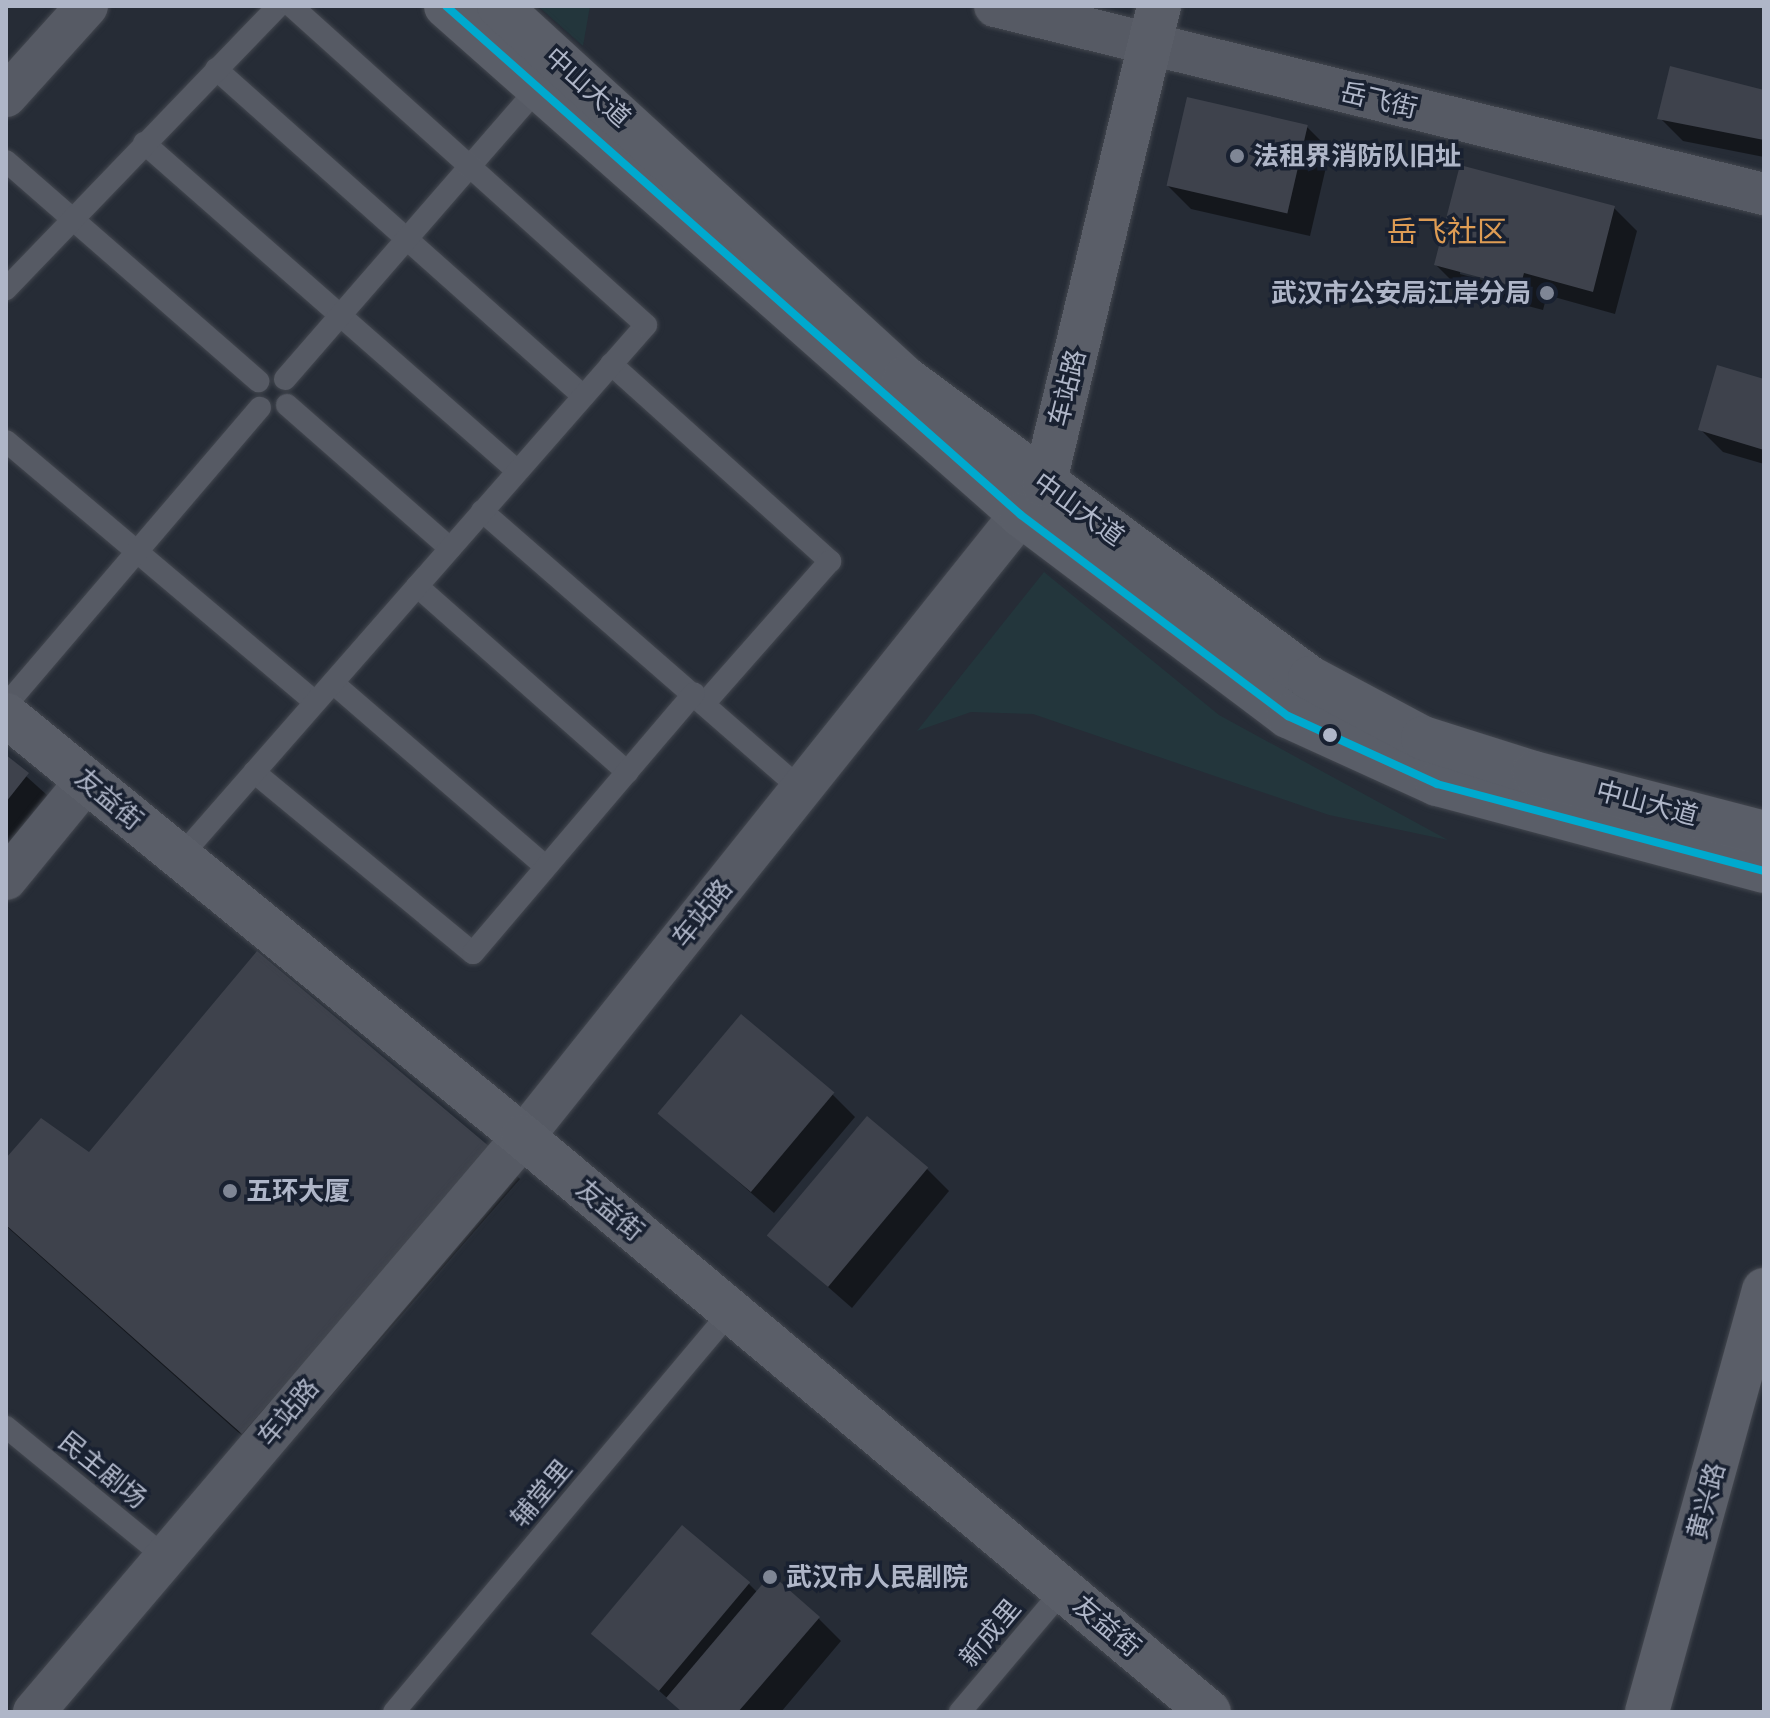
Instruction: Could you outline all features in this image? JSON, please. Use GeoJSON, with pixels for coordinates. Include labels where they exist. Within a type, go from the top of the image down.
{"type":"FeatureCollection","features":[{"type":"Feature","properties":{"kind":"main road","name":"中山大道"},"geometry":{"type":"LineString","coordinates":[[446,6],[537,89],[1288,716],[1437,784],[1764,871]]}},
{"type":"Feature","properties":{"kind":"main road","name":"中山大道"},"geometry":{"type":"LineString","coordinates":[[499,6],[905,378],[1032,500],[1310,678],[1423,738],[1534,773],[1764,833]]}},
{"type":"Feature","properties":{"kind":"main road","name":"车站路"},"geometry":{"type":"LineString","coordinates":[[1032,500],[1154,26]]}},
{"type":"Feature","properties":{"kind":"main road","name":"友益街"},"geometry":{"type":"LineString","coordinates":[[6,715],[523,1137],[1209,1712]]}},
{"type":"Feature","properties":{"kind":"main road","name":"黄兴路"},"geometry":{"type":"LineString","coordinates":[[1647,1712],[1764,1290]]}},
{"type":"Feature","properties":{"kind":"street"},"geometry":{"type":"LineString","coordinates":[[6,96],[87,6]]}},
{"type":"Feature","properties":{"kind":"street","name":"岳飞街"},"geometry":{"type":"LineString","coordinates":[[995,6],[1154,26],[1764,194]]}},
{"type":"Feature","properties":{"kind":"street","name":"车站路"},"geometry":{"type":"LineString","coordinates":[[34,1712],[523,1137],[1032,500]]}},
{"type":"Feature","properties":{"kind":"street"},"geometry":{"type":"LineString","coordinates":[[6,879],[87,780]]}},
{"type":"Feature","properties":{"kind":"lane"},"geometry":{"type":"LineString","coordinates":[[6,289],[278,6]]}},
{"type":"Feature","properties":{"kind":"lane"},"geometry":{"type":"LineString","coordinates":[[180,857],[646,325],[292,6]]}},
{"type":"Feature","properties":{"kind":"lane"},"geometry":{"type":"LineString","coordinates":[[216,69],[405,241],[583,396]]}},
{"type":"Feature","properties":{"kind":"lane"},"geometry":{"type":"LineString","coordinates":[[285,379],[537,89]]}},
{"type":"Feature","properties":{"kind":"lane"},"geometry":{"type":"LineString","coordinates":[[144,143],[518,471]]}},
{"type":"Feature","properties":{"kind":"lane"},"geometry":{"type":"LineString","coordinates":[[6,161],[258,381]]}},
{"type":"Feature","properties":{"kind":"lane"},"geometry":{"type":"LineString","coordinates":[[254,772],[473,953],[627,772],[830,561],[611,364]]}},
{"type":"Feature","properties":{"kind":"lane"},"geometry":{"type":"LineString","coordinates":[[268,375],[285,379],[291,391],[287,405],[272,412],[260,408],[254,398],[258,381],[268,375]]}},
{"type":"Feature","properties":{"kind":"lane"},"geometry":{"type":"LineString","coordinates":[[287,405],[450,548]]}},
{"type":"Feature","properties":{"kind":"lane"},"geometry":{"type":"LineString","coordinates":[[6,705],[260,408]]}},
{"type":"Feature","properties":{"kind":"lane"},"geometry":{"type":"LineString","coordinates":[[6,441],[315,702]]}},
{"type":"Feature","properties":{"kind":"lane"},"geometry":{"type":"LineString","coordinates":[[482,511],[801,789]]}},
{"type":"Feature","properties":{"kind":"lane"},"geometry":{"type":"LineString","coordinates":[[417,586],[627,772]]}},
{"type":"Feature","properties":{"kind":"lane"},"geometry":{"type":"LineString","coordinates":[[333,683],[546,867]]}},
{"type":"Feature","properties":{"kind":"lane","name":"辅堂里"},"geometry":{"type":"LineString","coordinates":[[394,1712],[731,1311]]}},
{"type":"Feature","properties":{"kind":"lane","name":"民主剧场"},"geometry":{"type":"LineString","coordinates":[[6,1427],[165,1557]]}},
{"type":"Feature","properties":{"kind":"lane","name":"新成里"},"geometry":{"type":"LineString","coordinates":[[960,1712],[1063,1590]]}},
{"type":"Feature","properties":{"kind":"shaded area"},"geometry":{"type":"Polygon","coordinates":[[[538,6],[590,6],[583,46],[538,6]]]}},
{"type":"Feature","properties":{"kind":"shaded area"},"geometry":{"type":"Polygon","coordinates":[[[1044,572],[1219,715],[1448,840],[1329,815],[1033,714],[971,712],[917,731],[1044,572]]]}},
{"type":"Feature","properties":{"kind":"building"},"geometry":{"type":"Polygon","coordinates":[[[1670,66],[1764,90],[1764,140],[1657,119],[1670,66]]]}},
{"type":"Feature","properties":{"kind":"building","name":"法租界消防队旧址"},"geometry":{"type":"Polygon","coordinates":[[[1187,97],[1308,125],[1287,214],[1167,186],[1187,97]]]}},
{"type":"Feature","properties":{"kind":"building"},"geometry":{"type":"Polygon","coordinates":[[[1460,165],[1615,206],[1593,292],[1524,273],[1520,288],[1434,265],[1460,165]]]}},
{"type":"Feature","properties":{"kind":"building"},"geometry":{"type":"Polygon","coordinates":[[[1717,365],[1764,379],[1764,450],[1698,430],[1717,365]]]}},
{"type":"Feature","properties":{"kind":"building"},"geometry":{"type":"Polygon","coordinates":[[[6,755],[29,773],[6,802],[6,755]]]}},
{"type":"Feature","properties":{"kind":"building","name":"五环大厦"},"geometry":{"type":"Polygon","coordinates":[[[257,951],[491,1148],[242,1434],[6,1225],[6,1158],[41,1118],[89,1152],[257,951]]]}},
{"type":"Feature","properties":{"kind":"building"},"geometry":{"type":"Polygon","coordinates":[[[741,1014],[834,1092],[751,1192],[657,1114],[741,1014]]]}},
{"type":"Feature","properties":{"kind":"building"},"geometry":{"type":"Polygon","coordinates":[[[867,1116],[928,1167],[828,1287],[767,1236],[867,1116]]]}},
{"type":"Feature","properties":{"kind":"building"},"geometry":{"type":"Polygon","coordinates":[[[682,1525],[750,1582],[659,1691],[591,1634],[682,1525]]]}},
{"type":"Feature","properties":{"kind":"building"},"geometry":{"type":"Polygon","coordinates":[[[771,1574],[820,1617],[738,1712],[682,1712],[666,1698],[771,1574]]]}},
{"type":"Feature","properties":{"kind":"transit line"},"geometry":{"type":"LineString","coordinates":[[446,6],[1021,515],[1288,716],[1437,784],[1764,871]]}},
{"type":"Feature","properties":{"kind":"place","name":"法租界消防队旧址"},"geometry":{"type":"Point","coordinates":[1237,156]}},
{"type":"Feature","properties":{"kind":"place","name":"武汉市公安局江岸分局"},"geometry":{"type":"Point","coordinates":[1547,293]}},
{"type":"Feature","properties":{"kind":"place","name":"五环大厦"},"geometry":{"type":"Point","coordinates":[230,1191]}},
{"type":"Feature","properties":{"kind":"place","name":"武汉市人民剧院"},"geometry":{"type":"Point","coordinates":[770,1577]}},
{"type":"Feature","properties":{"kind":"district","name":"岳飞社区"},"geometry":{"type":"Point","coordinates":[1447,231]}}]}
